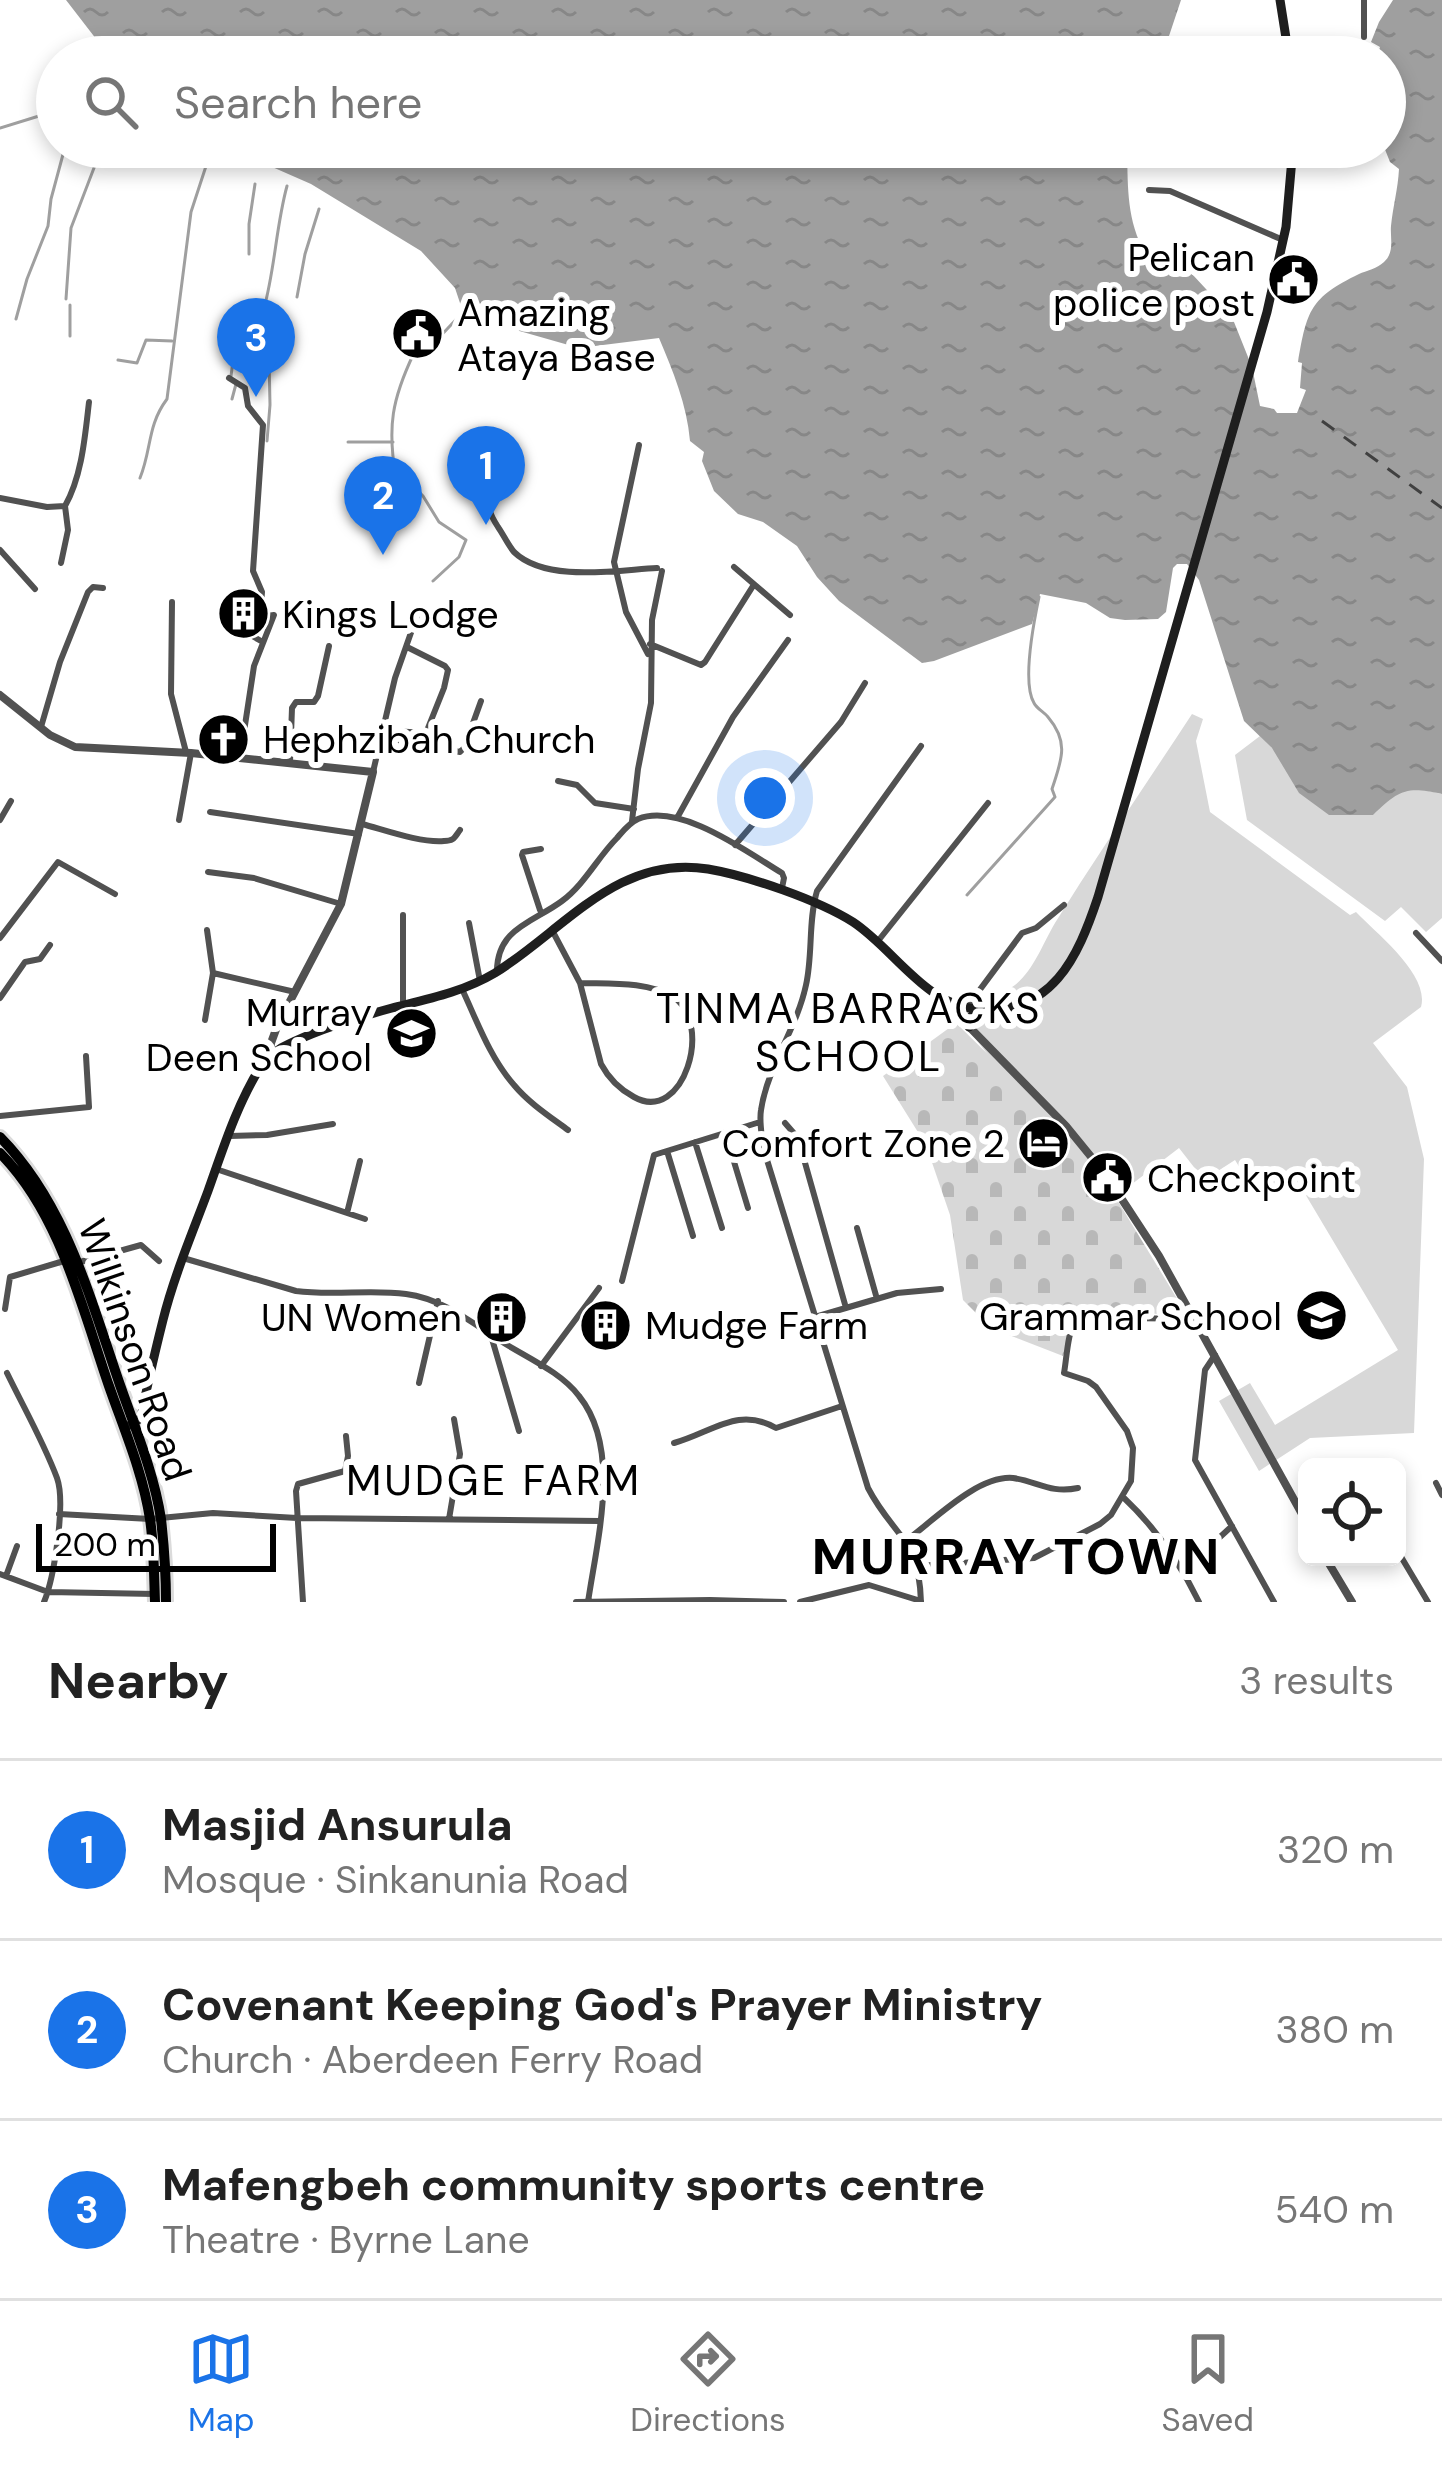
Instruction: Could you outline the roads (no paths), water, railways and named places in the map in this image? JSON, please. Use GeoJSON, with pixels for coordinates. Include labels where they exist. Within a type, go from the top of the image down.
{"type":"FeatureCollection","features":[{"type":"Feature","properties":{"kind":"main road"},"geometry":{"type":"LineString","coordinates":[[1280,0],[1285,36]]}},
{"type":"Feature","properties":{"kind":"main road"},"geometry":{"type":"LineString","coordinates":[[129,1418],[144,1402],[163,1318],[228,1136],[270,1054],[354,1019],[480,981],[621,881],[664,867],[707,869],[815,897],[878,942],[943,1000],[972,1008],[1005,1008],[1033,1000],[1061,976],[1084,938],[1098,897],[1267,312],[1290,202],[1292,168]]}},
{"type":"Feature","properties":{"kind":"main road"},"geometry":{"type":"LineString","coordinates":[[969,1027],[972,1008]]}},
{"type":"Feature","properties":{"kind":"main road","name":"Wilkinson Road"},"geometry":{"type":"LineString","coordinates":[[0,1137],[37,1180],[57,1214],[70,1262],[139,1440],[155,1518],[158,1600]]}},
{"type":"Feature","properties":{"kind":"main road","name":"Wilkinson Road"},"geometry":{"type":"LineString","coordinates":[[0,1153],[29,1190],[70,1262]]}},
{"type":"Feature","properties":{"kind":"main road","name":"Wilkinson Road"},"geometry":{"type":"LineString","coordinates":[[129,1418],[155,1518]]}},
{"type":"Feature","properties":{"kind":"street"},"geometry":{"type":"LineString","coordinates":[[1364,0],[1364,36]]}},
{"type":"Feature","properties":{"kind":"street"},"geometry":{"type":"LineString","coordinates":[[1149,190],[1170,191],[1283,240]]}},
{"type":"Feature","properties":{"kind":"street"},"geometry":{"type":"LineString","coordinates":[[229,378],[245,388],[248,406],[263,425],[253,572],[262,592],[260,616],[274,615],[249,687],[240,758]]}},
{"type":"Feature","properties":{"kind":"street"},"geometry":{"type":"LineString","coordinates":[[62,563],[68,530],[65,506],[80,458],[89,402]]}},
{"type":"Feature","properties":{"kind":"street"},"geometry":{"type":"LineString","coordinates":[[639,445],[614,562],[626,612],[650,657]]}},
{"type":"Feature","properties":{"kind":"street"},"geometry":{"type":"LineString","coordinates":[[495,492],[489,513],[514,551],[551,568],[660,570],[650,644],[650,703],[632,821],[568,896],[513,933],[497,960],[496,972]]}},
{"type":"Feature","properties":{"kind":"street"},"geometry":{"type":"LineString","coordinates":[[0,498],[65,506]]}},
{"type":"Feature","properties":{"kind":"street"},"geometry":{"type":"LineString","coordinates":[[0,550],[35,589]]}},
{"type":"Feature","properties":{"kind":"street"},"geometry":{"type":"LineString","coordinates":[[734,567],[790,616]]}},
{"type":"Feature","properties":{"kind":"street"},"geometry":{"type":"LineString","coordinates":[[650,644],[705,662],[753,586]]}},
{"type":"Feature","properties":{"kind":"street"},"geometry":{"type":"LineString","coordinates":[[41,728],[88,592],[103,588]]}},
{"type":"Feature","properties":{"kind":"street"},"geometry":{"type":"LineString","coordinates":[[172,602],[171,694],[189,753],[179,820]]}},
{"type":"Feature","properties":{"kind":"street"},"geometry":{"type":"LineString","coordinates":[[270,1054],[274,1033],[341,904],[420,607]]}},
{"type":"Feature","properties":{"kind":"street"},"geometry":{"type":"LineString","coordinates":[[228,622],[262,642]]}},
{"type":"Feature","properties":{"kind":"street"},"geometry":{"type":"LineString","coordinates":[[677,818],[733,717],[788,640]]}},
{"type":"Feature","properties":{"kind":"street"},"geometry":{"type":"LineString","coordinates":[[290,762],[292,707],[296,702],[314,702],[318,696],[329,646]]}},
{"type":"Feature","properties":{"kind":"street"},"geometry":{"type":"LineString","coordinates":[[383,738],[393,731],[426,733],[448,676],[445,666],[406,646]]}},
{"type":"Feature","properties":{"kind":"street"},"geometry":{"type":"LineString","coordinates":[[735,845],[841,722],[865,683]]}},
{"type":"Feature","properties":{"kind":"street"},"geometry":{"type":"LineString","coordinates":[[0,695],[41,728],[76,747],[373,772]]}},
{"type":"Feature","properties":{"kind":"street"},"geometry":{"type":"LineString","coordinates":[[383,738],[460,752],[481,701]]}},
{"type":"Feature","properties":{"kind":"street"},"geometry":{"type":"LineString","coordinates":[[800,1602],[869,1586],[921,1601],[918,1566],[907,1540],[868,1488],[760,1122],[765,1091],[807,985],[815,897],[921,746]]}},
{"type":"Feature","properties":{"kind":"street"},"geometry":{"type":"LineString","coordinates":[[558,781],[577,785],[595,802],[634,809]]}},
{"type":"Feature","properties":{"kind":"street"},"geometry":{"type":"LineString","coordinates":[[0,820],[11,801]]}},
{"type":"Feature","properties":{"kind":"street"},"geometry":{"type":"LineString","coordinates":[[878,942],[988,803]]}},
{"type":"Feature","properties":{"kind":"street"},"geometry":{"type":"LineString","coordinates":[[210,812],[443,841],[460,830]]}},
{"type":"Feature","properties":{"kind":"street"},"geometry":{"type":"LineString","coordinates":[[632,821],[677,818],[735,845],[782,873],[781,891]]}},
{"type":"Feature","properties":{"kind":"street"},"geometry":{"type":"LineString","coordinates":[[540,912],[522,853],[541,849]]}},
{"type":"Feature","properties":{"kind":"street"},"geometry":{"type":"LineString","coordinates":[[0,938],[58,862],[115,894]]}},
{"type":"Feature","properties":{"kind":"street"},"geometry":{"type":"LineString","coordinates":[[208,872],[254,878],[341,904]]}},
{"type":"Feature","properties":{"kind":"street"},"geometry":{"type":"LineString","coordinates":[[972,1008],[1022,933],[1036,928],[1064,905]]}},
{"type":"Feature","properties":{"kind":"street"},"geometry":{"type":"LineString","coordinates":[[403,914],[403,1006]]}},
{"type":"Feature","properties":{"kind":"street"},"geometry":{"type":"LineString","coordinates":[[469,923],[480,981]]}},
{"type":"Feature","properties":{"kind":"street"},"geometry":{"type":"LineString","coordinates":[[205,1020],[213,973],[207,930]]}},
{"type":"Feature","properties":{"kind":"street"},"geometry":{"type":"LineString","coordinates":[[553,932],[580,983],[608,1077],[648,1104],[665,1100],[680,1084],[688,1063],[693,1026],[683,1004],[642,987],[580,983]]}},
{"type":"Feature","properties":{"kind":"street"},"geometry":{"type":"LineString","coordinates":[[1417,934],[1442,961]]}},
{"type":"Feature","properties":{"kind":"street"},"geometry":{"type":"LineString","coordinates":[[0,998],[25,962],[40,959],[50,945]]}},
{"type":"Feature","properties":{"kind":"street"},"geometry":{"type":"LineString","coordinates":[[213,973],[295,992]]}},
{"type":"Feature","properties":{"kind":"street"},"geometry":{"type":"LineString","coordinates":[[462,989],[512,1083],[568,1130]]}},
{"type":"Feature","properties":{"kind":"street"},"geometry":{"type":"LineString","coordinates":[[943,1000],[1066,1126],[1106,1175],[1159,1256],[1298,1507]]}},
{"type":"Feature","properties":{"kind":"street"},"geometry":{"type":"LineString","coordinates":[[0,1116],[89,1106],[86,1056]]}},
{"type":"Feature","properties":{"kind":"street"},"geometry":{"type":"LineString","coordinates":[[622,1281],[654,1154],[760,1122]]}},
{"type":"Feature","properties":{"kind":"street"},"geometry":{"type":"LineString","coordinates":[[785,1123],[798,1138],[846,1308]]}},
{"type":"Feature","properties":{"kind":"street"},"geometry":{"type":"LineString","coordinates":[[228,1136],[333,1124]]}},
{"type":"Feature","properties":{"kind":"street"},"geometry":{"type":"LineString","coordinates":[[725,1132],[748,1208]]}},
{"type":"Feature","properties":{"kind":"street"},"geometry":{"type":"LineString","coordinates":[[695,1142],[722,1228]]}},
{"type":"Feature","properties":{"kind":"street"},"geometry":{"type":"LineString","coordinates":[[667,1150],[693,1236]]}},
{"type":"Feature","properties":{"kind":"street"},"geometry":{"type":"LineString","coordinates":[[347,1213],[360,1161]]}},
{"type":"Feature","properties":{"kind":"street"},"geometry":{"type":"LineString","coordinates":[[216,1169],[365,1220]]}},
{"type":"Feature","properties":{"kind":"street"},"geometry":{"type":"LineString","coordinates":[[857,1228],[877,1299]]}},
{"type":"Feature","properties":{"kind":"street"},"geometry":{"type":"LineString","coordinates":[[5,1310],[10,1277],[142,1245],[159,1262]]}},
{"type":"Feature","properties":{"kind":"street"},"geometry":{"type":"LineString","coordinates":[[182,1258],[296,1291],[387,1292],[437,1301],[577,1392],[591,1413],[604,1466],[588,1602]]}},
{"type":"Feature","properties":{"kind":"street"},"geometry":{"type":"LineString","coordinates":[[542,1366],[599,1288]]}},
{"type":"Feature","properties":{"kind":"street"},"geometry":{"type":"LineString","coordinates":[[815,1317],[897,1293],[941,1289]]}},
{"type":"Feature","properties":{"kind":"street"},"geometry":{"type":"LineString","coordinates":[[419,1383],[437,1301]]}},
{"type":"Feature","properties":{"kind":"street"},"geometry":{"type":"LineString","coordinates":[[918,1566],[1034,1558],[1111,1515],[1131,1481],[1133,1448],[1127,1431],[1096,1387],[1064,1373],[1071,1330],[1078,1323],[1114,1319],[1195,1319]]}},
{"type":"Feature","properties":{"kind":"street"},"geometry":{"type":"LineString","coordinates":[[491,1335],[519,1431]]}},
{"type":"Feature","properties":{"kind":"street"},"geometry":{"type":"LineString","coordinates":[[1215,1355],[1205,1370],[1195,1460],[1274,1602]]}},
{"type":"Feature","properties":{"kind":"street"},"geometry":{"type":"LineString","coordinates":[[7,1373],[58,1481],[53,1576],[44,1602]]}},
{"type":"Feature","properties":{"kind":"street"},"geometry":{"type":"LineString","coordinates":[[674,1443],[740,1418],[760,1419],[776,1429],[842,1406]]}},
{"type":"Feature","properties":{"kind":"street"},"geometry":{"type":"LineString","coordinates":[[449,1519],[460,1454],[454,1419]]}},
{"type":"Feature","properties":{"kind":"street"},"geometry":{"type":"LineString","coordinates":[[303,1602],[296,1491],[298,1484],[345,1471],[346,1436]]}},
{"type":"Feature","properties":{"kind":"street"},"geometry":{"type":"LineString","coordinates":[[907,1540],[984,1483],[1011,1478],[1060,1490],[1078,1489]]}},
{"type":"Feature","properties":{"kind":"street"},"geometry":{"type":"LineString","coordinates":[[1436,1483],[1442,1495]]}},
{"type":"Feature","properties":{"kind":"street"},"geometry":{"type":"LineString","coordinates":[[1123,1497],[1157,1531],[1199,1602]]}},
{"type":"Feature","properties":{"kind":"street"},"geometry":{"type":"LineString","coordinates":[[59,1514],[600,1521]]}},
{"type":"Feature","properties":{"kind":"street"},"geometry":{"type":"LineString","coordinates":[[1184,1570],[1232,1526]]}},
{"type":"Feature","properties":{"kind":"street"},"geometry":{"type":"LineString","coordinates":[[17,1546],[3,1575],[48,1592],[158,1600]]}},
{"type":"Feature","properties":{"kind":"street"},"geometry":{"type":"LineString","coordinates":[[1406,1565],[1428,1602]]}},
{"type":"Feature","properties":{"kind":"street"},"geometry":{"type":"LineString","coordinates":[[1330,1566],[1352,1602]]}},
{"type":"Feature","properties":{"kind":"street"},"geometry":{"type":"LineString","coordinates":[[576,1602],[784,1602]]}},
{"type":"Feature","properties":{"kind":"water"},"geometry":{"type":"Polygon","coordinates":[[[66,0],[1181,0],[1169,36],[94,36],[66,0]]]}},
{"type":"Feature","properties":{"kind":"water"},"geometry":{"type":"Polygon","coordinates":[[[1393,0],[1442,0],[1442,794],[1404,792],[1373,815],[1329,815],[1299,793],[1272,748],[1244,721],[1199,580],[1187,564],[1173,568],[1166,612],[1158,619],[1110,618],[1086,603],[1040,594],[1032,624],[922,663],[839,601],[797,546],[763,522],[738,514],[714,491],[702,461],[704,452],[690,441],[683,401],[659,338],[579,348],[484,321],[461,306],[455,288],[421,251],[311,184],[275,168],[1128,168],[1130,210],[1142,247],[1179,260],[1232,317],[1252,367],[1260,406],[1277,413],[1297,413],[1306,390],[1300,388],[1302,363],[1298,362],[1308,318],[1330,291],[1381,264],[1391,249],[1398,168],[1406,168],[1406,36],[1373,36],[1393,0]]]}},
{"type":"Feature","properties":{"kind":"waterway"},"geometry":{"type":"LineString","coordinates":[[0,128],[36,117]]}},
{"type":"Feature","properties":{"kind":"waterway"},"geometry":{"type":"LineString","coordinates":[[16,319],[48,226],[59,168]]}},
{"type":"Feature","properties":{"kind":"waterway"},"geometry":{"type":"LineString","coordinates":[[66,299],[71,228],[94,168]]}},
{"type":"Feature","properties":{"kind":"waterway"},"geometry":{"type":"LineString","coordinates":[[140,478],[156,419],[167,399],[191,212],[205,168]]}},
{"type":"Feature","properties":{"kind":"waterway"},"geometry":{"type":"LineString","coordinates":[[249,254],[255,184]]}},
{"type":"Feature","properties":{"kind":"waterway"},"geometry":{"type":"LineString","coordinates":[[267,441],[268,310],[264,308],[287,186]]}},
{"type":"Feature","properties":{"kind":"waterway"},"geometry":{"type":"LineString","coordinates":[[297,297],[319,209]]}},
{"type":"Feature","properties":{"kind":"waterway"},"geometry":{"type":"LineString","coordinates":[[70,305],[70,336]]}},
{"type":"Feature","properties":{"kind":"waterway"},"geometry":{"type":"LineString","coordinates":[[433,581],[459,557],[466,540],[439,522],[411,484],[396,478],[393,414],[414,353],[432,345],[466,309]]}},
{"type":"Feature","properties":{"kind":"waterway"},"geometry":{"type":"LineString","coordinates":[[231,376],[237,331],[266,332]]}},
{"type":"Feature","properties":{"kind":"waterway"},"geometry":{"type":"LineString","coordinates":[[118,360],[137,363],[146,340],[172,341]]}},
{"type":"Feature","properties":{"kind":"waterway"},"geometry":{"type":"LineString","coordinates":[[232,399],[236,384]]}},
{"type":"Feature","properties":{"kind":"waterway"},"geometry":{"type":"LineString","coordinates":[[348,442],[393,442]]}},
{"type":"Feature","properties":{"kind":"waterway"},"geometry":{"type":"LineString","coordinates":[[393,520],[390,490],[398,479]]}},
{"type":"Feature","properties":{"kind":"waterway"},"geometry":{"type":"LineString","coordinates":[[364,505],[377,485],[392,482]]}},
{"type":"Feature","properties":{"kind":"waterway"},"geometry":{"type":"LineString","coordinates":[[967,895],[1055,797],[1059,735],[1034,703],[1029,681],[1039,597]]}},
{"type":"Feature","properties":{"kind":"place","name":"Pelican police post"},"geometry":{"type":"Point","coordinates":[1294,279]}},
{"type":"Feature","properties":{"kind":"place","name":"Amazing Ataya Base"},"geometry":{"type":"Point","coordinates":[418,334]}},
{"type":"Feature","properties":{"kind":"place","name":"Mafengbeh community sports centre"},"geometry":{"type":"Point","coordinates":[256,397]}},
{"type":"Feature","properties":{"kind":"place","name":"Masjid Ansurula"},"geometry":{"type":"Point","coordinates":[486,525]}},
{"type":"Feature","properties":{"kind":"place","name":"Covenant Keeping God's Prayer Ministry"},"geometry":{"type":"Point","coordinates":[383,555]}},
{"type":"Feature","properties":{"kind":"place","name":"Kings Lodge"},"geometry":{"type":"Point","coordinates":[243,614]}},
{"type":"Feature","properties":{"kind":"place","name":"Hephzibah Church"},"geometry":{"type":"Point","coordinates":[224,739]}},
{"type":"Feature","properties":{"kind":"place","name":"Murray Deen School"},"geometry":{"type":"Point","coordinates":[411,1034]}},
{"type":"Feature","properties":{"kind":"place","name":"Comfort Zone 2"},"geometry":{"type":"Point","coordinates":[1044,1143]}},
{"type":"Feature","properties":{"kind":"place","name":"Checkpoint"},"geometry":{"type":"Point","coordinates":[1108,1178]}},
{"type":"Feature","properties":{"kind":"place","name":"Grammar School"},"geometry":{"type":"Point","coordinates":[1321,1316]}},
{"type":"Feature","properties":{"kind":"place","name":"UN Women"},"geometry":{"type":"Point","coordinates":[501,1317]}},
{"type":"Feature","properties":{"kind":"place","name":"Mudge Farm"},"geometry":{"type":"Point","coordinates":[606,1325]}},
{"type":"Feature","properties":{"kind":"district","name":"TINMA BARRACKS SCHOOL"},"geometry":{"type":"Point","coordinates":[849,1032]}},
{"type":"Feature","properties":{"kind":"district","name":"MUDGE FARM"},"geometry":{"type":"Point","coordinates":[494,1480]}},
{"type":"Feature","properties":{"kind":"district","name":"MURRAY TOWN"},"geometry":{"type":"Point","coordinates":[1017,1556]}}]}
